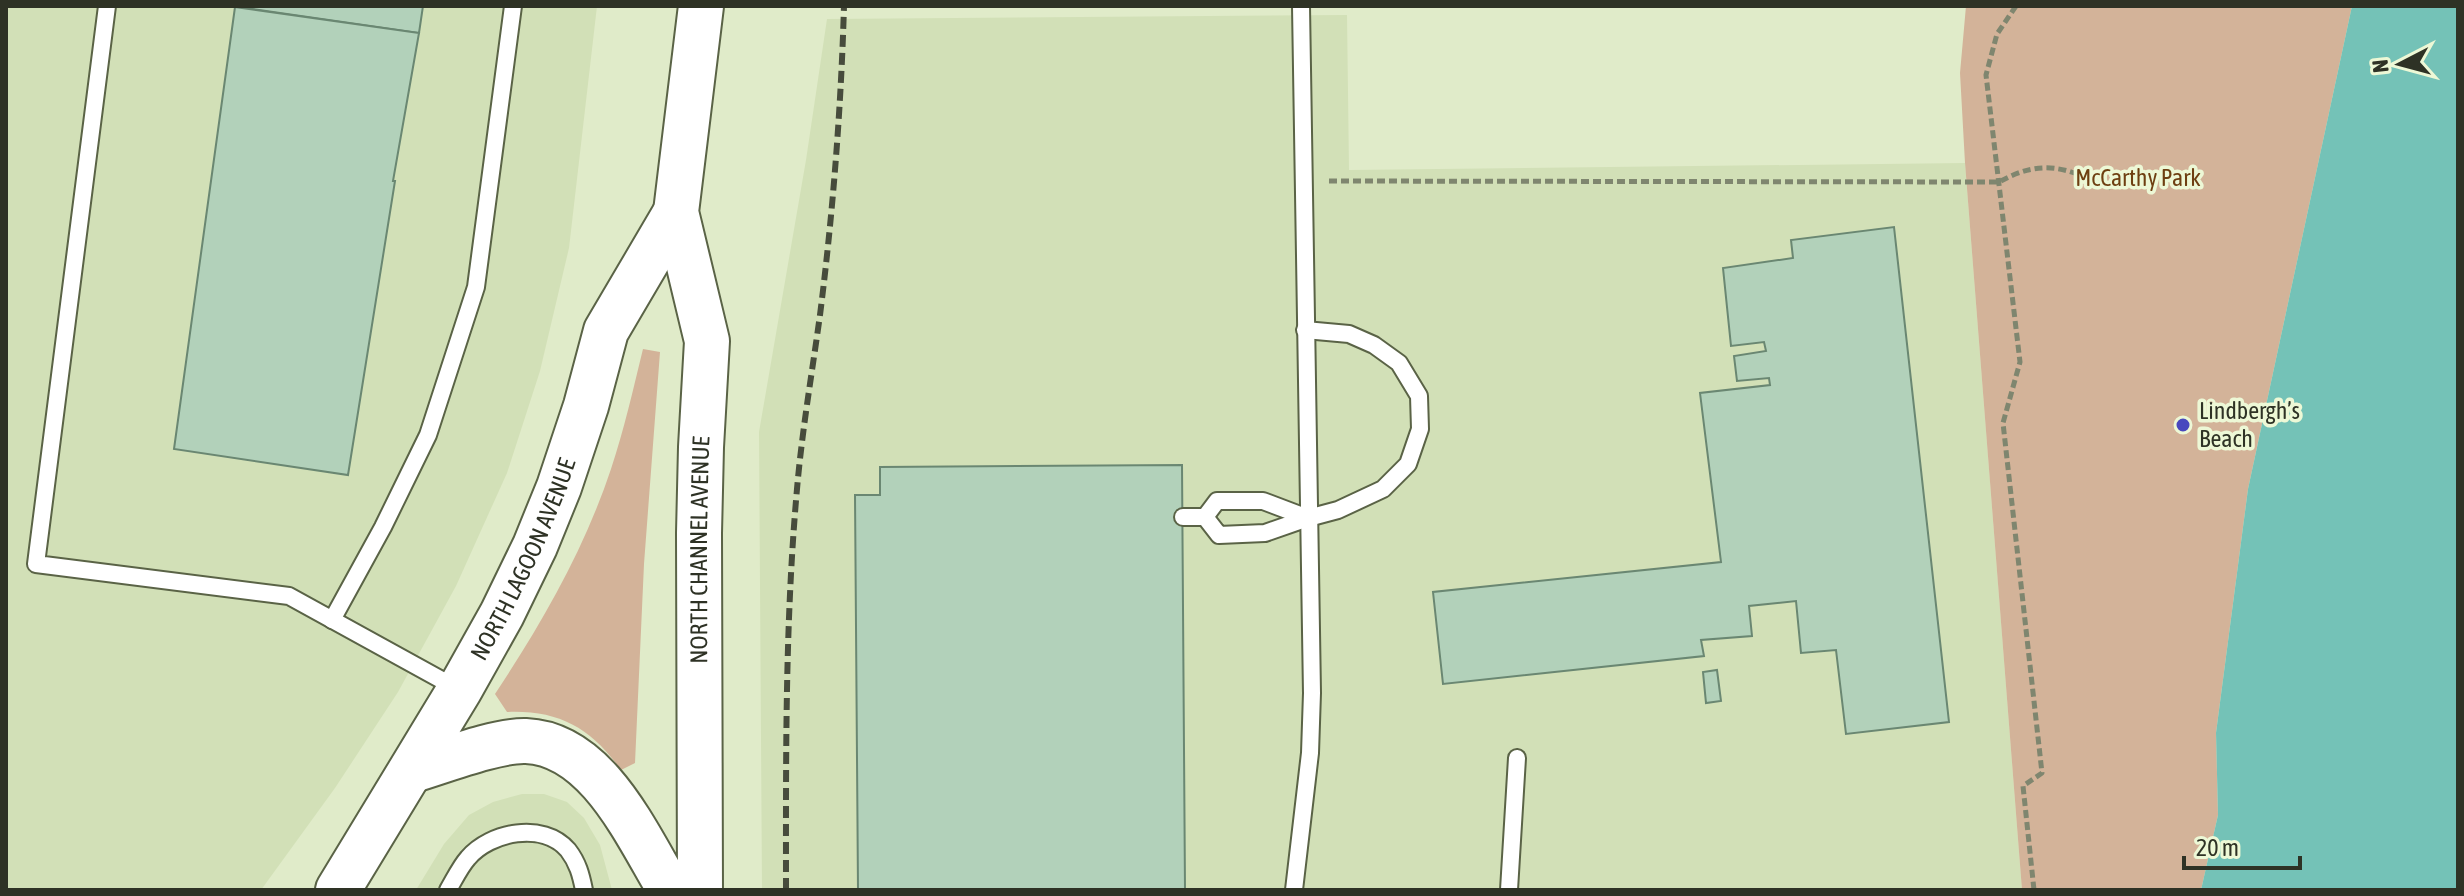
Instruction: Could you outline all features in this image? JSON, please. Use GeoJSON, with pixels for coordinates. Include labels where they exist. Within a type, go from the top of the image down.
{"type":"FeatureCollection","features":[{"type":"Feature","properties":{"kind":"main road"},"geometry":{"type":"LineString","coordinates":[[676,212],[701,6]]}},
{"type":"Feature","properties":{"kind":"main road","name":"NORTH LAGOON AVENUE"},"geometry":{"type":"LineString","coordinates":[[338,890],[413,770],[502,614],[553,502],[586,406],[606,331],[676,212]]}},
{"type":"Feature","properties":{"kind":"main road","name":"NORTH CHANNEL AVENUE"},"geometry":{"type":"LineString","coordinates":[[676,212],[707,341],[699,533],[700,890]]}},
{"type":"Feature","properties":{"kind":"main road"},"geometry":{"type":"LineString","coordinates":[[413,770],[499,745],[524,741],[551,745],[575,757],[598,779],[670,890]]}},
{"type":"Feature","properties":{"kind":"lane"},"geometry":{"type":"LineString","coordinates":[[107,6],[36,564],[289,596],[460,689]]}},
{"type":"Feature","properties":{"kind":"lane"},"geometry":{"type":"LineString","coordinates":[[332,620],[383,527],[428,435],[476,287],[513,6]]}},
{"type":"Feature","properties":{"kind":"lane"},"geometry":{"type":"LineString","coordinates":[[1294,890],[1310,753],[1312,693],[1301,6]]}},
{"type":"Feature","properties":{"kind":"lane"},"geometry":{"type":"LineString","coordinates":[[1205,517],[1219,535],[1265,533],[1338,510],[1383,489],[1408,464],[1420,429],[1419,396],[1399,363],[1374,345],[1349,334],[1305,330]]}},
{"type":"Feature","properties":{"kind":"lane"},"geometry":{"type":"LineString","coordinates":[[1205,517],[1217,501],[1263,501],[1308,518]]}},
{"type":"Feature","properties":{"kind":"lane"},"geometry":{"type":"LineString","coordinates":[[1183,517],[1205,517]]}},
{"type":"Feature","properties":{"kind":"lane"},"geometry":{"type":"LineString","coordinates":[[1509,890],[1517,758]]}},
{"type":"Feature","properties":{"kind":"lane"},"geometry":{"type":"LineString","coordinates":[[448,890],[468,858],[489,841],[518,833],[542,835],[566,847],[578,866],[584,890]]}},
{"type":"Feature","properties":{"kind":"path"},"geometry":{"type":"LineString","coordinates":[[2016,6],[1997,34],[1986,75],[2020,362],[2003,423],[2042,773],[2023,786],[2034,890]]}},
{"type":"Feature","properties":{"kind":"path"},"geometry":{"type":"LineString","coordinates":[[1304,181],[1999,182],[2048,166],[2111,188]]}},
{"type":"Feature","properties":{"kind":"shaded area"},"geometry":{"type":"Polygon","coordinates":[[[6,6],[597,6],[569,248],[540,371],[507,473],[456,586],[398,692],[335,788],[261,890],[6,890],[6,6]]]}},
{"type":"Feature","properties":{"kind":"shaded area"},"geometry":{"type":"Polygon","coordinates":[[[1347,15],[1349,170],[1965,163],[2022,890],[762,890],[759,432],[827,19],[1347,15]]]}},
{"type":"Feature","properties":{"kind":"shaded area"},"geometry":{"type":"Polygon","coordinates":[[[522,794],[544,794],[567,802],[584,818],[600,845],[612,890],[416,890],[444,844],[469,815],[493,802],[522,794]]]}},
{"type":"Feature","properties":{"kind":"green space","name":"McCarthy Park"},"geometry":{"type":"Polygon","coordinates":[[[1966,6],[2352,6],[2248,489],[2216,733],[2218,815],[2201,890],[2022,890],[1965,163],[1960,73],[1966,6]]]}},
{"type":"Feature","properties":{"kind":"green space"},"geometry":{"type":"Polygon","coordinates":[[[643,349],[660,352],[644,564],[635,763],[621,770],[598,743],[572,724],[543,714],[507,712],[495,694],[545,613],[588,528],[616,454],[643,349]]]}},
{"type":"Feature","properties":{"kind":"water"},"geometry":{"type":"Polygon","coordinates":[[[2352,6],[2458,6],[2458,890],[2201,890],[2218,815],[2216,733],[2248,489],[2352,6]]]}},
{"type":"Feature","properties":{"kind":"building"},"geometry":{"type":"Polygon","coordinates":[[[232,6],[423,6],[419,33],[232,6]]]}},
{"type":"Feature","properties":{"kind":"building"},"geometry":{"type":"Polygon","coordinates":[[[235,7],[419,33],[348,475],[174,449],[235,7]]]}},
{"type":"Feature","properties":{"kind":"building"},"geometry":{"type":"Polygon","coordinates":[[[1894,227],[1949,722],[1846,734],[1836,650],[1801,653],[1796,601],[1749,606],[1752,636],[1701,640],[1704,656],[1443,684],[1433,592],[1721,562],[1700,393],[1770,385],[1769,378],[1737,381],[1734,356],[1766,351],[1764,342],[1731,346],[1723,268],[1793,258],[1791,240],[1894,227]]]}},
{"type":"Feature","properties":{"kind":"building"},"geometry":{"type":"Polygon","coordinates":[[[1182,465],[1185,890],[858,890],[855,495],[880,495],[880,467],[1182,465]]]}},
{"type":"Feature","properties":{"kind":"building"},"geometry":{"type":"Polygon","coordinates":[[[1717,670],[1721,701],[1706,703],[1703,672],[1717,670]]]}},
{"type":"Feature","properties":{"kind":"railway"},"geometry":{"type":"LineString","coordinates":[[786,890],[787,690],[793,539],[833,199],[844,6]]}},
{"type":"Feature","properties":{"kind":"place","name":"Lindbergh’s Beach"},"geometry":{"type":"Point","coordinates":[2183,425]}}]}
